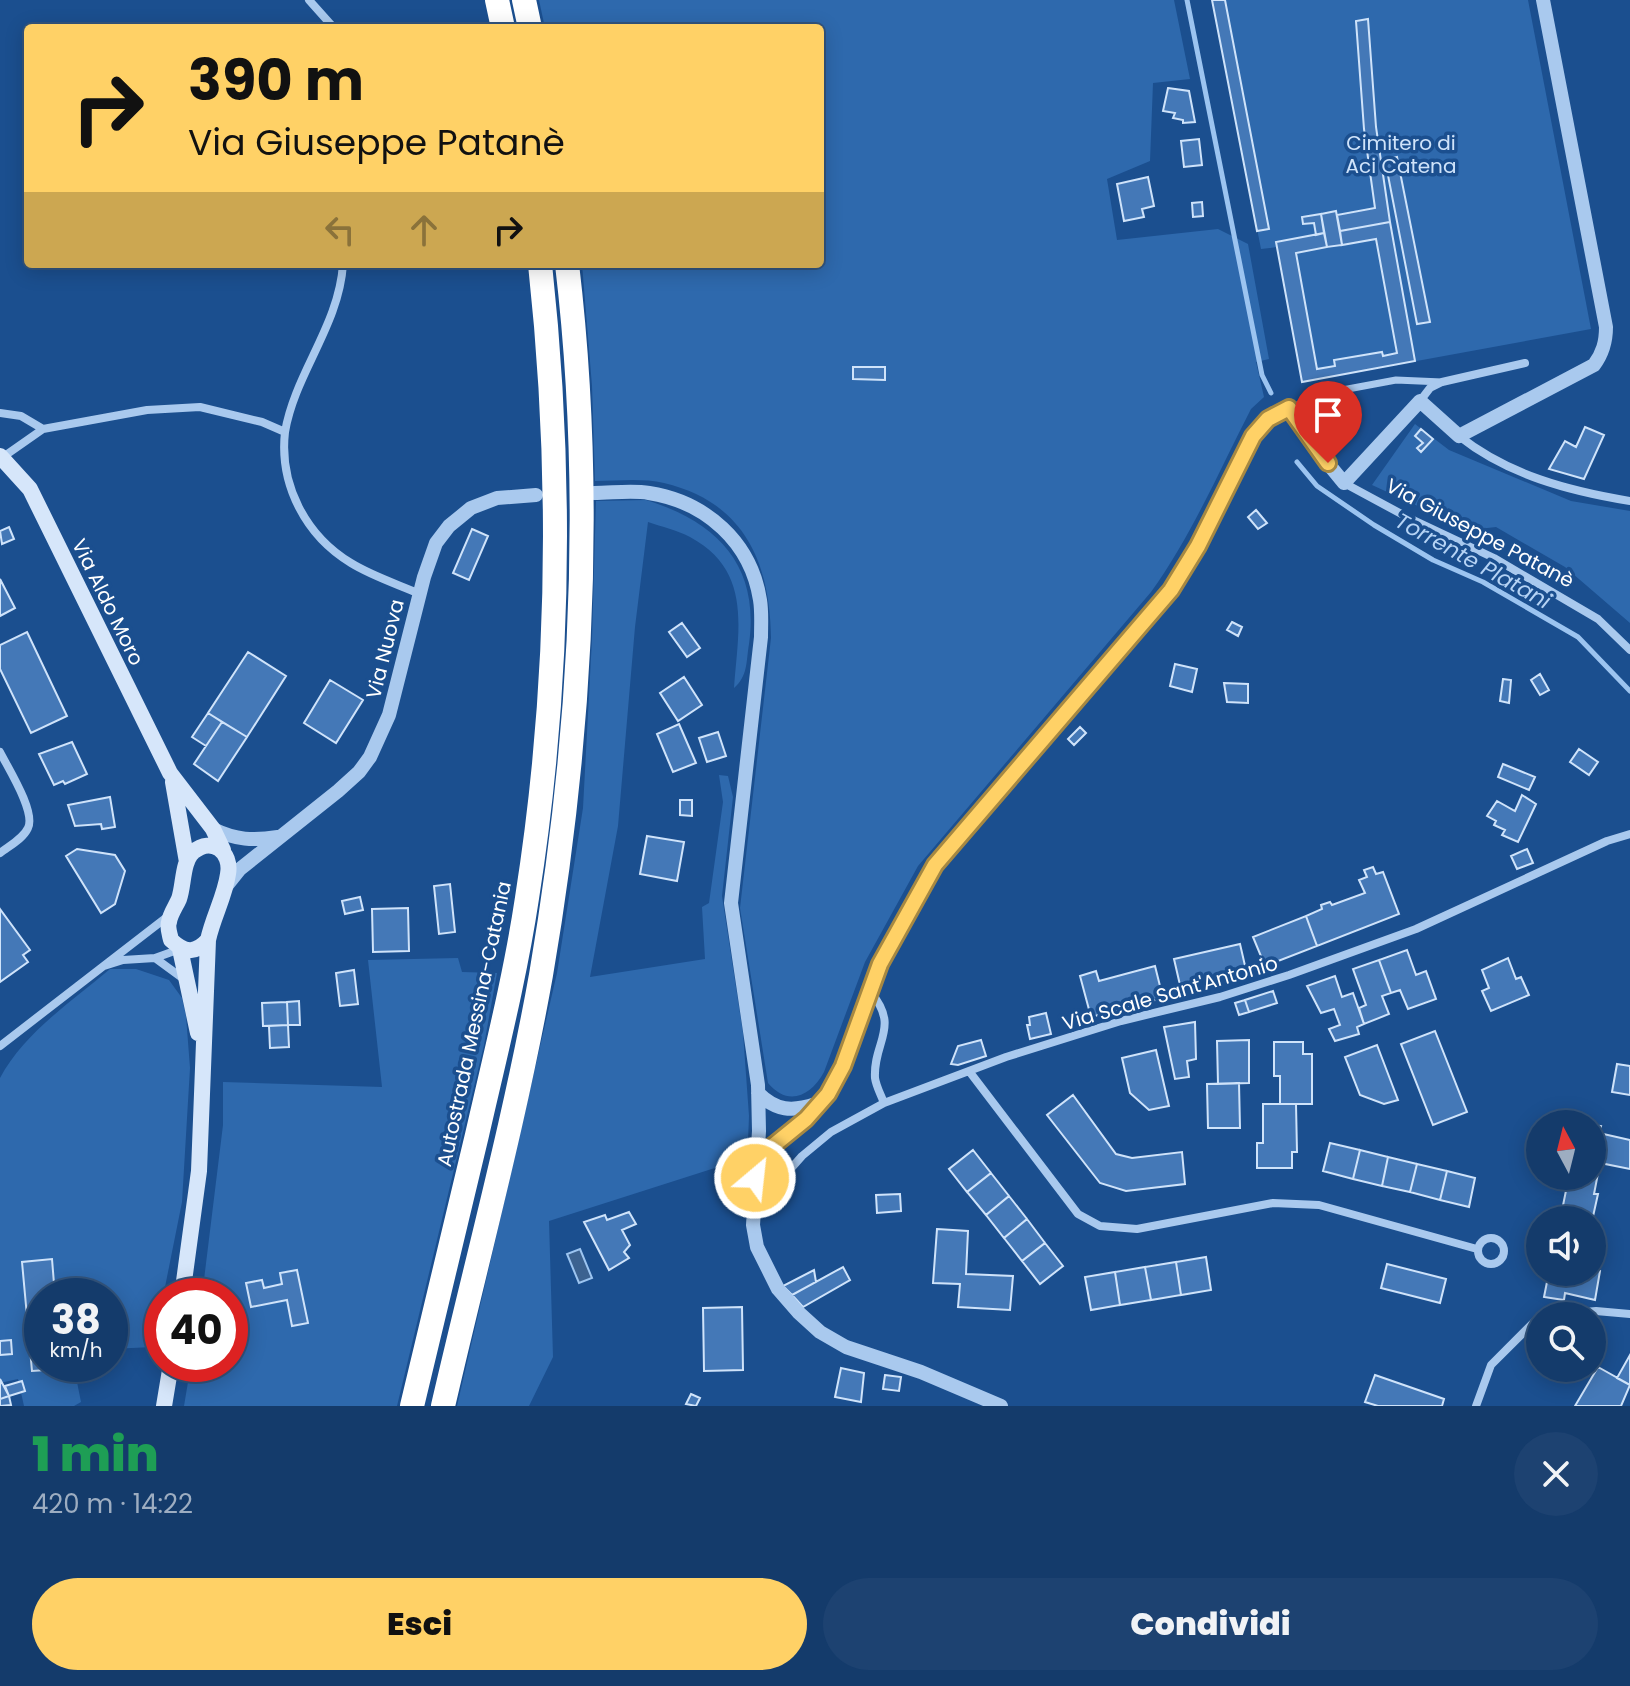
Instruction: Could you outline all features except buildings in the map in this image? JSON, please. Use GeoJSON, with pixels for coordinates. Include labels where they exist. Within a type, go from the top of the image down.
{"type":"FeatureCollection","features":[{"type":"Feature","properties":{"kind":"highway"},"geometry":{"type":"LineString","coordinates":[[497,0],[502,24]]}},
{"type":"Feature","properties":{"kind":"highway"},"geometry":{"type":"LineString","coordinates":[[524,0],[529,24]]}},
{"type":"Feature","properties":{"kind":"highway","name":"Autostrada Messina-Catania"},"geometry":{"type":"LineString","coordinates":[[412,1406],[511,988],[537,825],[550,686],[555,520],[551,396],[540,268]]}},
{"type":"Feature","properties":{"kind":"highway"},"geometry":{"type":"LineString","coordinates":[[443,1406],[526,1051],[564,829],[576,687],[581,519],[578,408],[567,268]]}},
{"type":"Feature","properties":{"kind":"main road","name":"Via Aldo Moro"},"geometry":{"type":"LineString","coordinates":[[1,456],[30,489],[170,773]]}},
{"type":"Feature","properties":{"kind":"main road"},"geometry":{"type":"LineString","coordinates":[[170,773],[228,844],[229,865],[208,940],[199,1171],[184,1278]]}},
{"type":"Feature","properties":{"kind":"main road"},"geometry":{"type":"LineString","coordinates":[[170,773],[180,810],[187,862],[183,889],[168,923],[171,940],[180,949],[192,951],[208,940]]}},
{"type":"Feature","properties":{"kind":"main road"},"geometry":{"type":"LineString","coordinates":[[187,862],[192,852],[202,847],[228,844]]}},
{"type":"Feature","properties":{"kind":"main road"},"geometry":{"type":"LineString","coordinates":[[180,949],[185,980],[194,1007],[203,1066]]}},
{"type":"Feature","properties":{"kind":"main road"},"geometry":{"type":"LineString","coordinates":[[164,1406],[168,1382]]}},
{"type":"Feature","properties":{"kind":"street"},"geometry":{"type":"LineString","coordinates":[[309,0],[330,24]]}},
{"type":"Feature","properties":{"kind":"street"},"geometry":{"type":"LineString","coordinates":[[1459,436],[1594,365],[1606,342],[1606,327],[1543,0]]}},
{"type":"Feature","properties":{"kind":"street"},"geometry":{"type":"LineString","coordinates":[[342,268],[332,316],[297,389],[285,432],[284,461],[291,490],[303,516],[327,547],[354,565],[420,594]]}},
{"type":"Feature","properties":{"kind":"street"},"geometry":{"type":"LineString","coordinates":[[1344,483],[1430,388],[1442,382],[1525,363]]}},
{"type":"Feature","properties":{"kind":"street"},"geometry":{"type":"LineString","coordinates":[[758,1158],[806,1119],[828,1094],[843,1066],[880,964],[935,865],[1171,590],[1198,546],[1253,436],[1268,419],[1337,391],[1396,380],[1442,382]]}},
{"type":"Feature","properties":{"kind":"street"},"geometry":{"type":"LineString","coordinates":[[1420,401],[1481,453],[1561,488],[1630,501]]}},
{"type":"Feature","properties":{"kind":"street"},"geometry":{"type":"LineString","coordinates":[[1,456],[43,429],[147,410],[200,407],[262,422],[285,432]]}},
{"type":"Feature","properties":{"kind":"street","name":"Via Giuseppe Patanè"},"geometry":{"type":"LineString","coordinates":[[1289,408],[1312,444],[1344,483],[1494,558],[1598,619],[1630,650]]}},
{"type":"Feature","properties":{"kind":"street"},"geometry":{"type":"LineString","coordinates":[[0,413],[21,416],[43,429]]}},
{"type":"Feature","properties":{"kind":"street"},"geometry":{"type":"LineString","coordinates":[[594,493],[647,492],[682,500],[710,515],[732,537],[751,568],[761,602],[761,637],[731,903],[758,1093],[758,1158],[753,1225],[762,1262],[778,1289],[820,1332],[846,1347],[921,1372],[1001,1406]]}},
{"type":"Feature","properties":{"kind":"street","name":"Via Nuova"},"geometry":{"type":"LineString","coordinates":[[224,889],[240,869],[338,791],[370,757],[389,715],[436,543],[449,526],[471,508],[497,498],[536,495]]}},
{"type":"Feature","properties":{"kind":"street"},"geometry":{"type":"LineString","coordinates":[[0,752],[29,811],[30,826],[22,837],[0,853]]}},
{"type":"Feature","properties":{"kind":"street","name":"Via Scale Sant'Antonio"},"geometry":{"type":"LineString","coordinates":[[753,1225],[771,1191],[802,1156],[831,1132],[884,1103],[969,1071],[1121,1021],[1220,997],[1289,975],[1416,929],[1607,841],[1630,834]]}},
{"type":"Feature","properties":{"kind":"street"},"geometry":{"type":"LineString","coordinates":[[228,844],[278,837]]}},
{"type":"Feature","properties":{"kind":"street"},"geometry":{"type":"LineString","coordinates":[[0,1046],[173,913]]}},
{"type":"Feature","properties":{"kind":"street"},"geometry":{"type":"LineString","coordinates":[[100,968],[123,960],[155,958],[180,949]]}},
{"type":"Feature","properties":{"kind":"street"},"geometry":{"type":"LineString","coordinates":[[155,958],[185,980]]}},
{"type":"Feature","properties":{"kind":"street"},"geometry":{"type":"LineString","coordinates":[[870,991],[882,1006],[885,1019],[875,1078],[884,1103]]}},
{"type":"Feature","properties":{"kind":"street"},"geometry":{"type":"LineString","coordinates":[[969,1071],[1078,1214],[1100,1226],[1137,1229],[1273,1203],[1296,1202],[1319,1205],[1477,1249]]}},
{"type":"Feature","properties":{"kind":"street"},"geometry":{"type":"LineString","coordinates":[[758,1093],[769,1104],[781,1109],[801,1109],[820,1103]]}},
{"type":"Feature","properties":{"kind":"street"},"geometry":{"type":"LineString","coordinates":[[753,1198],[771,1191]]}},
{"type":"Feature","properties":{"kind":"street"},"geometry":{"type":"LineString","coordinates":[[1606,1312],[1630,1314]]}},
{"type":"Feature","properties":{"kind":"street"},"geometry":{"type":"LineString","coordinates":[[1476,1406],[1491,1365],[1526,1331]]}},
{"type":"Feature","properties":{"kind":"green space"},"geometry":{"type":"Polygon","coordinates":[[[539,0],[1174,0],[1190,79],[1153,83],[1150,161],[1107,179],[1117,240],[1218,229],[1248,244],[1269,359],[1256,362],[1264,397],[1251,409],[1192,525],[1151,592],[918,866],[865,962],[824,1072],[813,1087],[799,1096],[783,1095],[768,1083],[740,908],[771,638],[765,584],[747,539],[733,520],[714,505],[692,492],[664,483],[595,481],[592,386],[582,268],[824,268],[824,24],[544,24],[539,0]]]}},
{"type":"Feature","properties":{"kind":"green space","name":"Cimitero di Aci Catena"},"geometry":{"type":"Polygon","coordinates":[[[1212,0],[1528,0],[1591,329],[1302,382],[1277,247],[1261,249],[1212,0]]]}},
{"type":"Feature","properties":{"kind":"green space"},"geometry":{"type":"Polygon","coordinates":[[[1415,424],[1449,450],[1571,501],[1630,511],[1630,623],[1565,567],[1496,527],[1470,530],[1372,485],[1415,424]]]}},
{"type":"Feature","properties":{"kind":"green space"},"geometry":{"type":"Polygon","coordinates":[[[646,500],[671,509],[713,534],[740,570],[748,591],[751,616],[747,663],[744,674],[734,688],[738,645],[737,604],[733,584],[724,567],[710,551],[690,537],[648,522],[635,627],[618,826],[590,977],[705,959],[702,907],[709,903],[723,802],[719,775],[728,776],[733,797],[722,896],[743,1033],[748,1141],[743,1159],[549,1221],[553,1357],[529,1406],[457,1406],[557,973],[583,808],[596,501],[646,500]]]}},
{"type":"Feature","properties":{"kind":"green space"},"geometry":{"type":"Polygon","coordinates":[[[458,958],[462,972],[497,973],[484,1045],[397,1406],[184,1406],[188,1382],[248,1382],[248,1278],[204,1278],[223,1125],[223,1082],[382,1087],[368,960],[458,958]]]}},
{"type":"Feature","properties":{"kind":"green space"},"geometry":{"type":"Polygon","coordinates":[[[110,969],[136,969],[169,980],[182,998],[190,1068],[182,1202],[167,1278],[144,1278],[144,1347],[128,1348],[128,1278],[24,1278],[24,1382],[77,1382],[81,1402],[74,1406],[24,1406],[18,1379],[0,1383],[0,1078],[22,1046],[110,969]]]}},
{"type":"Feature","properties":{"kind":"shaded area"},"geometry":{"type":"Polygon","coordinates":[[[580,1249],[592,1278],[579,1283],[567,1254],[580,1249]]]}},
{"type":"Feature","properties":{"kind":"waterway","name":"Torrente Platani"},"geometry":{"type":"LineString","coordinates":[[1187,0],[1262,375],[1271,393]]}},
{"type":"Feature","properties":{"kind":"waterway","name":"Torrente Platani"},"geometry":{"type":"LineString","coordinates":[[1297,462],[1317,486],[1374,525],[1433,560],[1483,582],[1578,637],[1630,691]]}},
{"type":"Feature","properties":{"kind":"route"},"geometry":{"type":"LineString","coordinates":[[755,1178],[758,1158],[806,1119],[828,1094],[843,1066],[880,964],[935,865],[954,839],[1171,590],[1198,546],[1253,436],[1268,419],[1289,408],[1328,463]]}}]}
